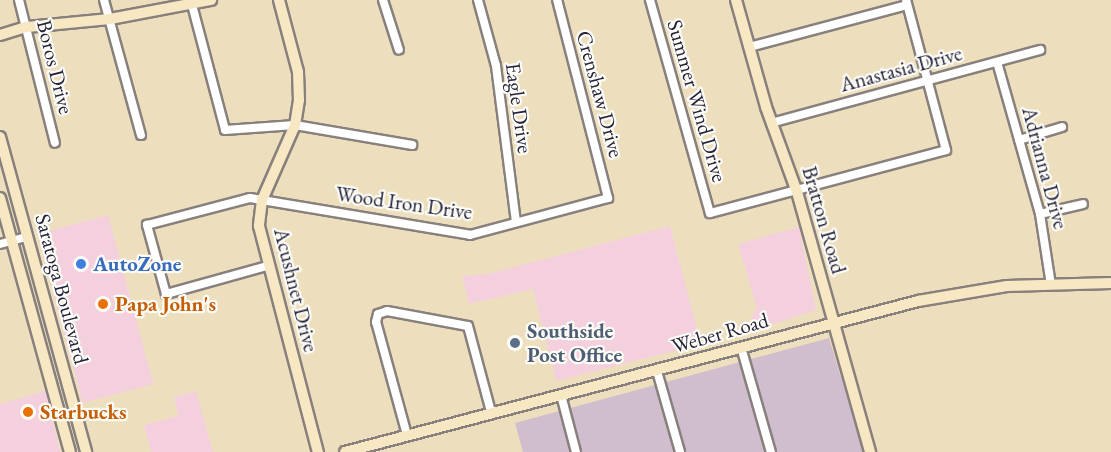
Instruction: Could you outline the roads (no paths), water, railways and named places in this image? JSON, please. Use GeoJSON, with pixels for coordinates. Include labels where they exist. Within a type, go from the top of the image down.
{"type":"FeatureCollection","features":[{"type":"Feature","properties":{"kind":"main road"},"geometry":{"type":"LineString","coordinates":[[0,35],[27,27],[110,19],[211,0]]}},
{"type":"Feature","properties":{"kind":"main road","name":"Acushnet Drive"},"geometry":{"type":"LineString","coordinates":[[279,0],[298,72],[295,125],[262,200],[259,226],[267,266],[318,452]]}},
{"type":"Feature","properties":{"kind":"main road","name":"Bratton Road"},"geometry":{"type":"LineString","coordinates":[[736,0],[771,123],[797,192],[870,452]]}},
{"type":"Feature","properties":{"kind":"main road","name":"Saratoga Boulevard"},"geometry":{"type":"LineString","coordinates":[[0,137],[86,452]]}},
{"type":"Feature","properties":{"kind":"main road","name":"Saratoga Boulevard"},"geometry":{"type":"LineString","coordinates":[[0,198],[70,452]]}},
{"type":"Feature","properties":{"kind":"main road","name":"Weber Road"},"geometry":{"type":"LineString","coordinates":[[345,452],[918,301],[1006,286],[1111,283]]}},
{"type":"Feature","properties":{"kind":"street","name":"Boros Drive"},"geometry":{"type":"LineString","coordinates":[[19,0],[55,143]]}},
{"type":"Feature","properties":{"kind":"street"},"geometry":{"type":"LineString","coordinates":[[104,0],[141,135]]}},
{"type":"Feature","properties":{"kind":"street"},"geometry":{"type":"LineString","coordinates":[[383,0],[399,50]]}},
{"type":"Feature","properties":{"kind":"street","name":"Eagle Drive"},"geometry":{"type":"LineString","coordinates":[[478,0],[496,66],[516,222]]}},
{"type":"Feature","properties":{"kind":"street","name":"Crenshaw Drive"},"geometry":{"type":"LineString","coordinates":[[557,0],[608,198]]}},
{"type":"Feature","properties":{"kind":"street","name":"Summer Wind Drive"},"geometry":{"type":"LineString","coordinates":[[650,0],[710,213],[797,192]]}},
{"type":"Feature","properties":{"kind":"street"},"geometry":{"type":"LineString","coordinates":[[749,47],[906,2],[946,150],[797,192]]}},
{"type":"Feature","properties":{"kind":"street"},"geometry":{"type":"LineString","coordinates":[[191,3],[225,130],[295,125],[411,145]]}},
{"type":"Feature","properties":{"kind":"street","name":"Anastasia Drive"},"geometry":{"type":"LineString","coordinates":[[771,123],[1040,50]]}},
{"type":"Feature","properties":{"kind":"street","name":"Adrianna Drive"},"geometry":{"type":"LineString","coordinates":[[997,62],[1040,214],[1051,285]]}},
{"type":"Feature","properties":{"kind":"street"},"geometry":{"type":"LineString","coordinates":[[1019,140],[1062,127]]}},
{"type":"Feature","properties":{"kind":"street","name":"Wood Iron Drive"},"geometry":{"type":"LineString","coordinates":[[267,266],[166,294],[147,225],[241,199],[262,200],[470,235],[608,198]]}},
{"type":"Feature","properties":{"kind":"street"},"geometry":{"type":"LineString","coordinates":[[1040,214],[1083,204]]}},
{"type":"Feature","properties":{"kind":"street"},"geometry":{"type":"LineString","coordinates":[[0,244],[27,237]]}},
{"type":"Feature","properties":{"kind":"street"},"geometry":{"type":"LineString","coordinates":[[407,435],[376,322],[378,314],[387,311],[468,326],[491,412]]}},
{"type":"Feature","properties":{"kind":"street"},"geometry":{"type":"LineString","coordinates":[[741,346],[771,452]]}},
{"type":"Feature","properties":{"kind":"street"},"geometry":{"type":"LineString","coordinates":[[657,371],[680,452]]}},
{"type":"Feature","properties":{"kind":"street"},"geometry":{"type":"LineString","coordinates":[[561,395],[576,452]]}},
{"type":"Feature","properties":{"kind":"place","name":"AutoZone"},"geometry":{"type":"Point","coordinates":[81,264]}},
{"type":"Feature","properties":{"kind":"place","name":"Papa John's"},"geometry":{"type":"Point","coordinates":[103,304]}},
{"type":"Feature","properties":{"kind":"place","name":"Southside Post Office"},"geometry":{"type":"Point","coordinates":[515,343]}},
{"type":"Feature","properties":{"kind":"place","name":"Starbucks"},"geometry":{"type":"Point","coordinates":[28,412]}}]}
